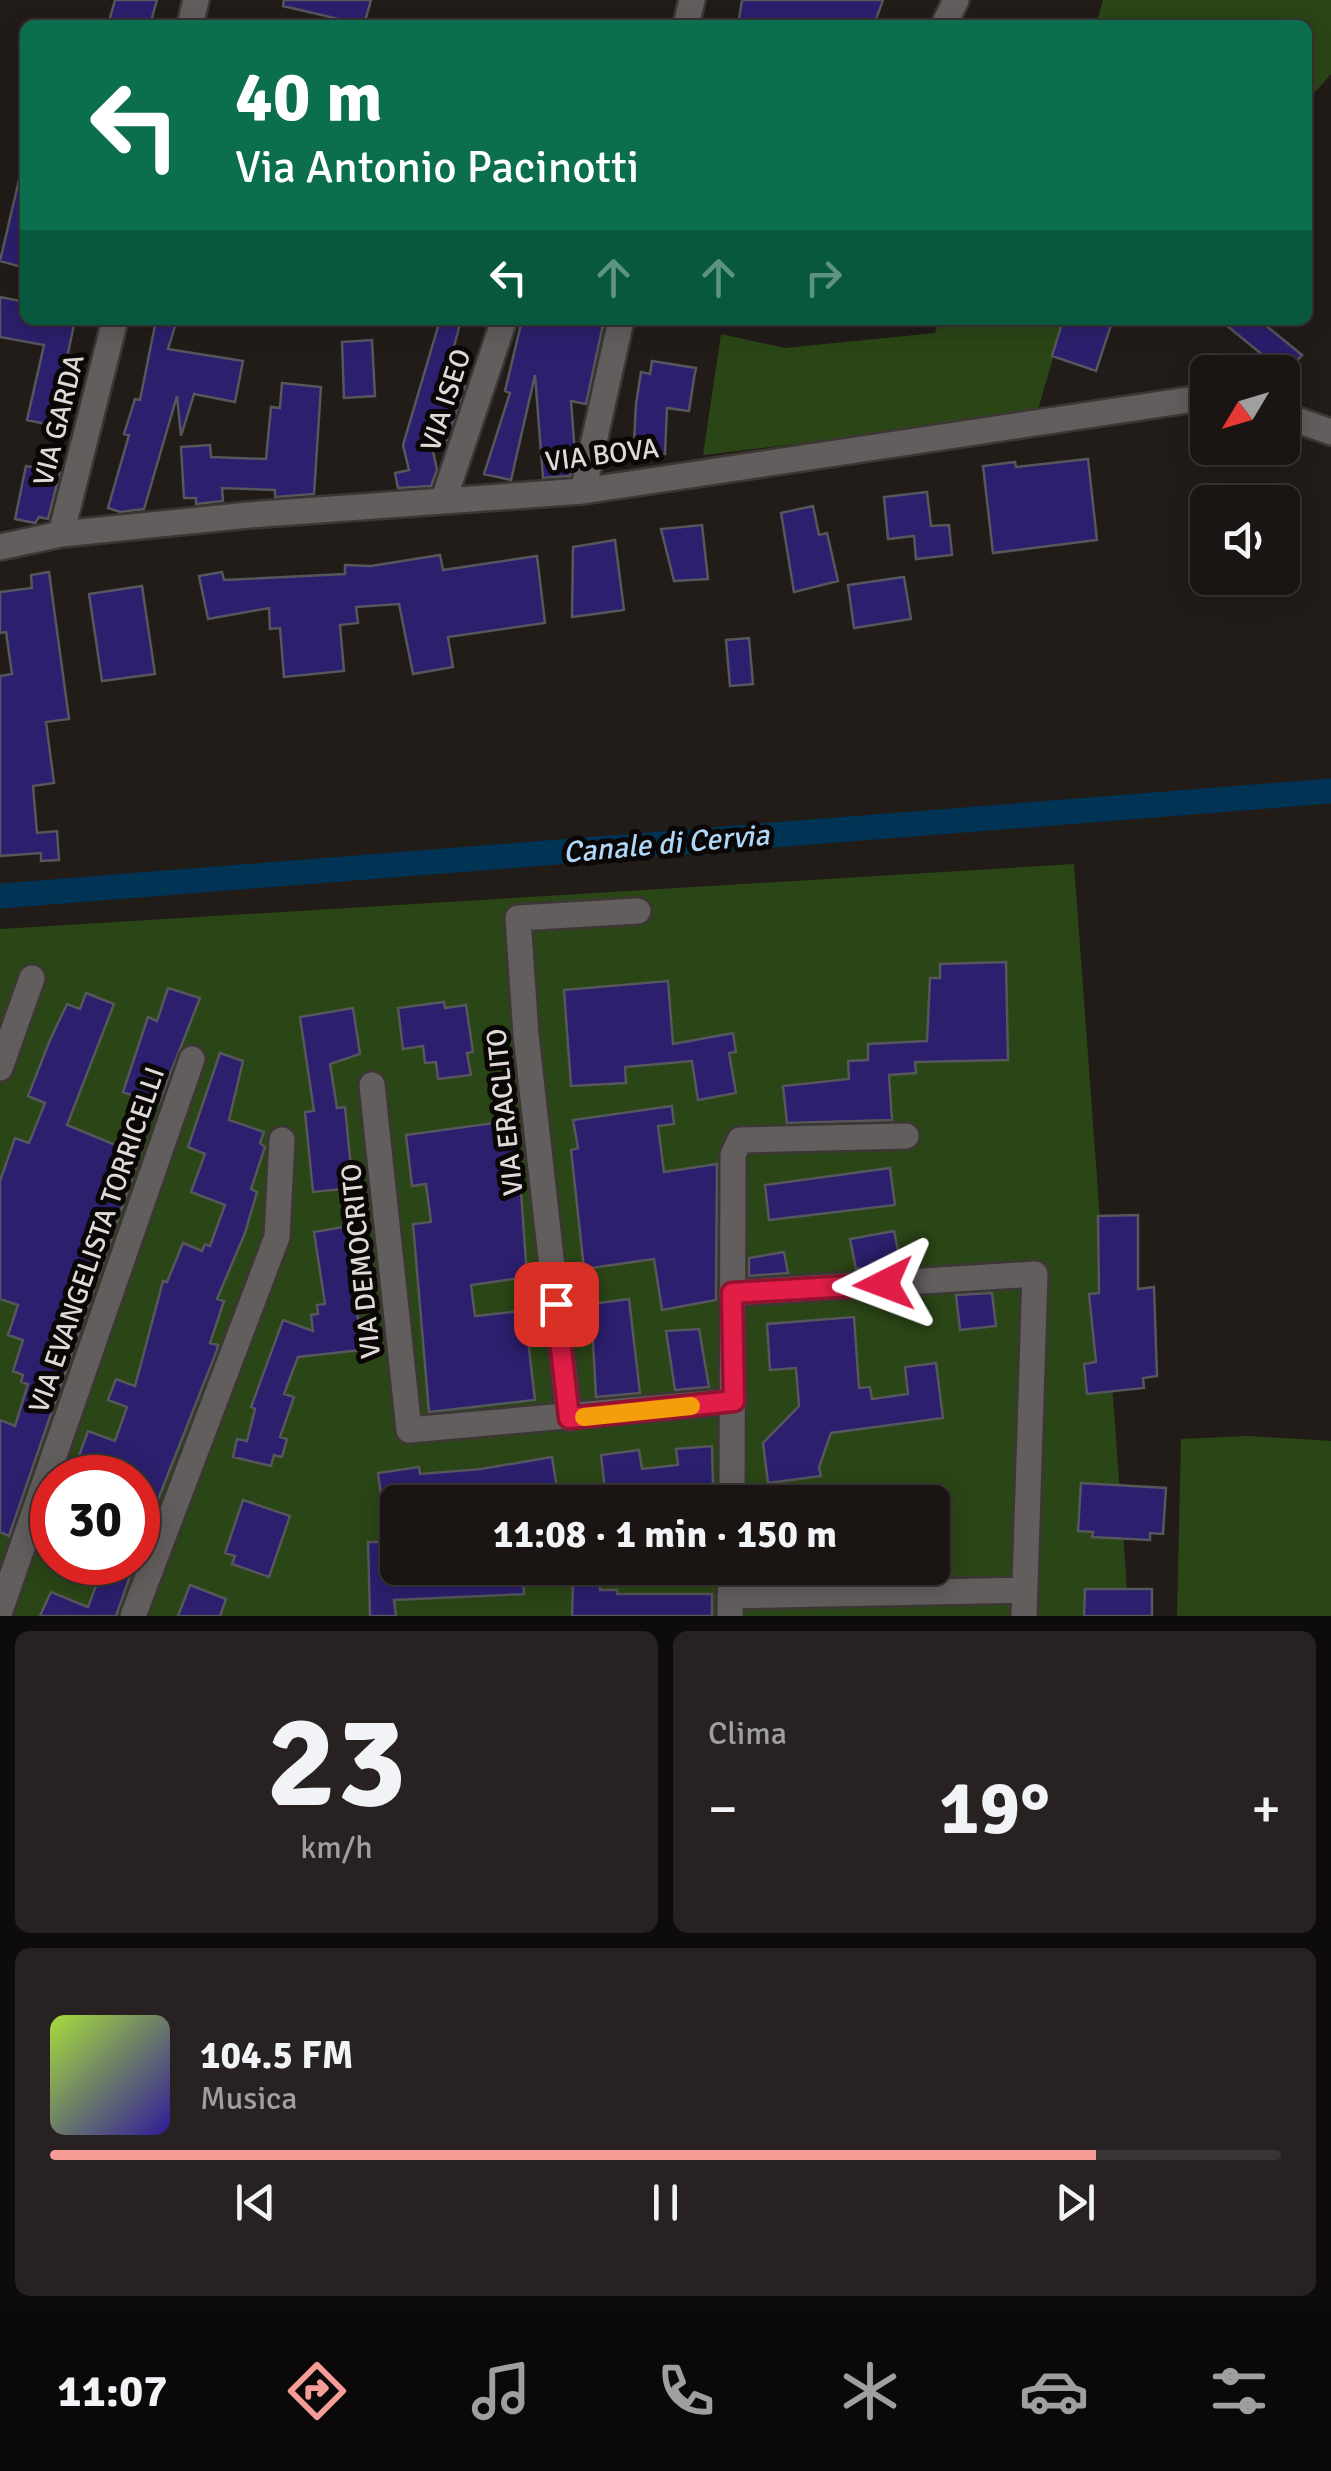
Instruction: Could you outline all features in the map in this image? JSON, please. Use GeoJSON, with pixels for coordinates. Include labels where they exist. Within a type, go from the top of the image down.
{"type":"FeatureCollection","features":[{"type":"Feature","properties":{"kind":"street","name":"VIA GARDA"},"geometry":{"type":"LineString","coordinates":[[61,534],[114,325]]}},
{"type":"Feature","properties":{"kind":"street","name":"VIA ISEO"},"geometry":{"type":"LineString","coordinates":[[444,499],[502,325]]}},
{"type":"Feature","properties":{"kind":"street"},"geometry":{"type":"LineString","coordinates":[[584,491],[620,325]]}},
{"type":"Feature","properties":{"kind":"street","name":"VIA BOVA"},"geometry":{"type":"LineString","coordinates":[[0,547],[61,534],[444,499],[584,491],[1190,399]]}},
{"type":"Feature","properties":{"kind":"street"},"geometry":{"type":"LineString","coordinates":[[1300,421],[1331,432]]}},
{"type":"Feature","properties":{"kind":"street","name":"VIA ERACLITO"},"geometry":{"type":"LineString","coordinates":[[569,1418],[526,1035],[518,918],[638,911]]}},
{"type":"Feature","properties":{"kind":"street"},"geometry":{"type":"LineString","coordinates":[[0,1068],[32,978]]}},
{"type":"Feature","properties":{"kind":"street","name":"VIA EVANGELISTA TORRICELLI"},"geometry":{"type":"LineString","coordinates":[[0,1612],[192,1059]]}},
{"type":"Feature","properties":{"kind":"street","name":"VIA DEMOCRITO"},"geometry":{"type":"LineString","coordinates":[[372,1085],[409,1430],[569,1418]]}},
{"type":"Feature","properties":{"kind":"street"},"geometry":{"type":"LineString","coordinates":[[732,1485],[732,1155],[740,1140],[906,1136]]}},
{"type":"Feature","properties":{"kind":"street"},"geometry":{"type":"LineString","coordinates":[[133,1616],[277,1238],[282,1140]]}},
{"type":"Feature","properties":{"kind":"street"},"geometry":{"type":"LineString","coordinates":[[730,1606],[1025,1603],[1035,1274],[732,1293]]}},
{"type":"Feature","properties":{"kind":"street"},"geometry":{"type":"LineString","coordinates":[[569,1418],[734,1401]]}},
{"type":"Feature","properties":{"kind":"green space"},"geometry":{"type":"Polygon","coordinates":[[[1103,0],[1331,0],[1331,74],[1312,95],[1312,20],[1097,20],[1103,0]]]}},
{"type":"Feature","properties":{"kind":"green space"},"geometry":{"type":"Polygon","coordinates":[[[937,325],[1063,325],[1036,416],[703,455],[721,334],[785,348],[935,333],[937,325]]]}},
{"type":"Feature","properties":{"kind":"green space"},"geometry":{"type":"Polygon","coordinates":[[[1074,864],[1129,1616],[0,1616],[0,929],[1074,864]]]}},
{"type":"Feature","properties":{"kind":"green space"},"geometry":{"type":"Polygon","coordinates":[[[1248,1436],[1331,1441],[1331,1616],[1177,1616],[1181,1439],[1248,1436]]]}},
{"type":"Feature","properties":{"kind":"building"},"geometry":{"type":"Polygon","coordinates":[[[115,0],[157,0],[151,20],[109,20],[115,0]]]}},
{"type":"Feature","properties":{"kind":"building"},"geometry":{"type":"Polygon","coordinates":[[[284,0],[371,0],[365,20],[343,20],[283,6],[284,0]]]}},
{"type":"Feature","properties":{"kind":"building"},"geometry":{"type":"Polygon","coordinates":[[[742,0],[883,0],[876,20],[739,19],[742,0]]]}},
{"type":"Feature","properties":{"kind":"building"},"geometry":{"type":"Polygon","coordinates":[[[19,180],[20,180],[20,267],[0,261],[19,180]]]}},
{"type":"Feature","properties":{"kind":"building"},"geometry":{"type":"Polygon","coordinates":[[[0,297],[20,301],[20,325],[74,325],[68,353],[81,356],[65,428],[27,420],[44,345],[0,337],[0,297]]]}},
{"type":"Feature","properties":{"kind":"building"},"geometry":{"type":"Polygon","coordinates":[[[155,325],[175,325],[168,349],[243,361],[235,402],[194,394],[181,436],[177,396],[144,509],[120,512],[108,508],[129,435],[124,434],[135,399],[140,400],[155,325]]]}},
{"type":"Feature","properties":{"kind":"building"},"geometry":{"type":"Polygon","coordinates":[[[439,325],[460,325],[445,381],[465,386],[445,445],[431,442],[437,470],[431,486],[398,488],[395,473],[409,470],[403,445],[439,325]]]}},
{"type":"Feature","properties":{"kind":"building"},"geometry":{"type":"Polygon","coordinates":[[[521,325],[603,325],[586,404],[571,401],[575,453],[570,476],[543,478],[535,375],[511,480],[484,474],[510,393],[505,391],[521,325]]]}},
{"type":"Feature","properties":{"kind":"building"},"geometry":{"type":"Polygon","coordinates":[[[1061,325],[1111,325],[1096,371],[1052,356],[1061,325]]]}},
{"type":"Feature","properties":{"kind":"building"},"geometry":{"type":"Polygon","coordinates":[[[1226,325],[1265,325],[1302,355],[1263,355],[1226,325]]]}},
{"type":"Feature","properties":{"kind":"building"},"geometry":{"type":"Polygon","coordinates":[[[372,340],[375,396],[344,398],[342,342],[372,340]]]}},
{"type":"Feature","properties":{"kind":"building"},"geometry":{"type":"Polygon","coordinates":[[[652,361],[696,368],[689,411],[667,408],[665,454],[639,454],[639,442],[634,442],[636,404],[641,372],[650,374],[652,361]]]}},
{"type":"Feature","properties":{"kind":"building"},"geometry":{"type":"Polygon","coordinates":[[[282,383],[321,387],[314,494],[275,497],[275,490],[222,488],[223,501],[196,504],[196,498],[184,498],[181,447],[210,445],[211,457],[266,459],[271,407],[280,408],[282,383]]]}},
{"type":"Feature","properties":{"kind":"building"},"geometry":{"type":"Polygon","coordinates":[[[1088,459],[1097,540],[993,553],[983,466],[1015,462],[1016,467],[1088,459]]]}},
{"type":"Feature","properties":{"kind":"building"},"geometry":{"type":"Polygon","coordinates":[[[26,466],[60,472],[48,519],[39,517],[35,523],[15,519],[26,466]]]}},
{"type":"Feature","properties":{"kind":"building"},"geometry":{"type":"Polygon","coordinates":[[[927,492],[931,526],[949,525],[952,555],[916,559],[914,536],[888,539],[884,497],[927,492]]]}},
{"type":"Feature","properties":{"kind":"building"},"geometry":{"type":"Polygon","coordinates":[[[813,506],[819,535],[827,533],[838,581],[794,592],[781,513],[813,506]]]}},
{"type":"Feature","properties":{"kind":"building"},"geometry":{"type":"Polygon","coordinates":[[[702,525],[708,579],[674,581],[661,529],[702,525]]]}},
{"type":"Feature","properties":{"kind":"building"},"geometry":{"type":"Polygon","coordinates":[[[615,540],[624,610],[572,617],[573,547],[615,540]]]}},
{"type":"Feature","properties":{"kind":"building"},"geometry":{"type":"Polygon","coordinates":[[[440,555],[443,570],[537,556],[545,623],[448,637],[453,667],[413,674],[399,604],[356,607],[358,623],[340,625],[344,671],[284,677],[280,628],[270,629],[269,608],[208,619],[199,576],[222,572],[224,580],[345,574],[345,565],[371,566],[440,555]]]}},
{"type":"Feature","properties":{"kind":"building"},"geometry":{"type":"Polygon","coordinates":[[[49,572],[69,719],[46,722],[54,783],[33,786],[37,833],[57,831],[59,860],[41,861],[41,853],[0,856],[0,676],[12,674],[6,632],[0,633],[0,592],[32,588],[31,575],[49,572]]]}},
{"type":"Feature","properties":{"kind":"building"},"geometry":{"type":"Polygon","coordinates":[[[904,577],[911,619],[854,628],[848,585],[904,577]]]}},
{"type":"Feature","properties":{"kind":"building"},"geometry":{"type":"Polygon","coordinates":[[[142,586],[155,674],[102,681],[89,594],[142,586]]]}},
{"type":"Feature","properties":{"kind":"building"},"geometry":{"type":"Polygon","coordinates":[[[749,638],[753,684],[730,686],[726,640],[749,638]]]}},
{"type":"Feature","properties":{"kind":"building"},"geometry":{"type":"Polygon","coordinates":[[[1006,962],[1008,1060],[915,1062],[916,1073],[889,1075],[892,1120],[787,1123],[783,1086],[849,1079],[848,1061],[868,1060],[868,1044],[927,1041],[930,978],[940,978],[940,964],[1006,962]]]}},
{"type":"Feature","properties":{"kind":"building"},"geometry":{"type":"Polygon","coordinates":[[[668,981],[673,1044],[733,1033],[736,1052],[729,1053],[736,1093],[698,1100],[692,1061],[625,1067],[626,1083],[571,1086],[564,990],[668,981]]]}},
{"type":"Feature","properties":{"kind":"building"},"geometry":{"type":"Polygon","coordinates":[[[168,988],[200,998],[158,1105],[123,1092],[148,1017],[157,1021],[168,988]]]}},
{"type":"Feature","properties":{"kind":"building"},"geometry":{"type":"Polygon","coordinates":[[[86,993],[114,1004],[67,1125],[140,1155],[37,1455],[30,1455],[30,1475],[9,1536],[0,1532],[0,1420],[15,1426],[28,1384],[21,1382],[23,1375],[13,1371],[23,1340],[8,1335],[18,1305],[0,1299],[0,1181],[15,1138],[29,1143],[45,1103],[28,1096],[50,1040],[67,1004],[80,1009],[86,993]]]}},
{"type":"Feature","properties":{"kind":"building"},"geometry":{"type":"Polygon","coordinates":[[[444,1002],[445,1008],[466,1005],[473,1052],[467,1053],[471,1075],[438,1079],[436,1062],[425,1063],[423,1046],[403,1049],[398,1008],[444,1002]]]}},
{"type":"Feature","properties":{"kind":"building"},"geometry":{"type":"Polygon","coordinates":[[[353,1008],[360,1054],[330,1064],[337,1108],[345,1107],[353,1188],[313,1192],[305,1112],[314,1111],[300,1017],[353,1008]]]}},
{"type":"Feature","properties":{"kind":"building"},"geometry":{"type":"Polygon","coordinates":[[[220,1053],[243,1061],[229,1120],[264,1132],[260,1143],[265,1147],[251,1189],[257,1192],[245,1233],[217,1299],[224,1301],[210,1343],[218,1345],[217,1350],[160,1494],[160,1455],[79,1455],[88,1431],[115,1441],[127,1407],[108,1400],[116,1379],[135,1386],[163,1281],[167,1282],[183,1243],[202,1251],[205,1244],[210,1246],[225,1205],[191,1192],[205,1154],[188,1147],[220,1053]]]}},
{"type":"Feature","properties":{"kind":"building"},"geometry":{"type":"Polygon","coordinates":[[[672,1106],[674,1124],[658,1126],[664,1172],[717,1164],[716,1300],[662,1310],[654,1259],[584,1269],[571,1150],[578,1148],[573,1120],[672,1106]]]}},
{"type":"Feature","properties":{"kind":"building"},"geometry":{"type":"Polygon","coordinates":[[[516,1120],[527,1277],[471,1285],[475,1316],[530,1310],[532,1340],[528,1341],[535,1400],[429,1412],[413,1224],[431,1222],[426,1184],[412,1186],[406,1135],[516,1120]]]}},
{"type":"Feature","properties":{"kind":"building"},"geometry":{"type":"Polygon","coordinates":[[[890,1168],[895,1205],[769,1220],[765,1185],[890,1168]]]}},
{"type":"Feature","properties":{"kind":"building"},"geometry":{"type":"Polygon","coordinates":[[[1138,1215],[1138,1289],[1154,1287],[1157,1376],[1143,1378],[1144,1388],[1087,1394],[1084,1364],[1096,1362],[1089,1294],[1099,1293],[1098,1216],[1138,1215]]]}},
{"type":"Feature","properties":{"kind":"building"},"geometry":{"type":"Polygon","coordinates":[[[349,1226],[361,1350],[298,1357],[284,1394],[294,1397],[280,1437],[287,1439],[282,1457],[274,1455],[271,1466],[233,1457],[237,1439],[247,1441],[255,1409],[251,1407],[283,1320],[313,1331],[311,1315],[318,1314],[317,1305],[325,1304],[314,1232],[349,1226]]]}},
{"type":"Feature","properties":{"kind":"building"},"geometry":{"type":"Polygon","coordinates":[[[894,1231],[901,1266],[856,1269],[850,1239],[894,1231]]]}},
{"type":"Feature","properties":{"kind":"building"},"geometry":{"type":"Polygon","coordinates":[[[784,1252],[788,1273],[749,1276],[749,1258],[784,1252]]]}},
{"type":"Feature","properties":{"kind":"building"},"geometry":{"type":"Polygon","coordinates":[[[992,1293],[996,1326],[960,1330],[956,1295],[992,1293]]]}},
{"type":"Feature","properties":{"kind":"building"},"geometry":{"type":"Polygon","coordinates":[[[629,1299],[640,1393],[596,1397],[591,1304],[629,1299]]]}},
{"type":"Feature","properties":{"kind":"building"},"geometry":{"type":"Polygon","coordinates":[[[854,1317],[859,1388],[870,1387],[872,1399],[908,1394],[905,1367],[936,1363],[943,1418],[831,1433],[819,1467],[821,1476],[768,1483],[763,1443],[799,1406],[796,1368],[770,1370],[767,1324],[854,1317]]]}},
{"type":"Feature","properties":{"kind":"building"},"geometry":{"type":"Polygon","coordinates":[[[699,1329],[709,1387],[675,1390],[666,1331],[699,1329]]]}},
{"type":"Feature","properties":{"kind":"building"},"geometry":{"type":"Polygon","coordinates":[[[712,1446],[713,1485],[604,1485],[601,1455],[639,1450],[642,1469],[678,1465],[676,1449],[712,1446]]]}},
{"type":"Feature","properties":{"kind":"building"},"geometry":{"type":"Polygon","coordinates":[[[552,1457],[556,1485],[380,1488],[378,1473],[419,1467],[420,1474],[552,1457]]]}},
{"type":"Feature","properties":{"kind":"building"},"geometry":{"type":"Polygon","coordinates":[[[1081,1483],[1166,1488],[1163,1534],[1150,1533],[1150,1540],[1092,1537],[1093,1532],[1078,1531],[1081,1483]]]}},
{"type":"Feature","properties":{"kind":"building"},"geometry":{"type":"Polygon","coordinates":[[[243,1500],[290,1516],[269,1577],[232,1564],[235,1556],[225,1553],[243,1500]]]}},
{"type":"Feature","properties":{"kind":"building"},"geometry":{"type":"Polygon","coordinates":[[[368,1542],[380,1542],[380,1585],[523,1585],[524,1594],[394,1600],[396,1616],[370,1616],[368,1542]]]}},
{"type":"Feature","properties":{"kind":"building"},"geometry":{"type":"Polygon","coordinates":[[[96,1585],[127,1585],[116,1616],[40,1616],[51,1592],[88,1607],[96,1585]]]}},
{"type":"Feature","properties":{"kind":"building"},"geometry":{"type":"Polygon","coordinates":[[[190,1585],[226,1599],[220,1616],[178,1616],[190,1585]]]}},
{"type":"Feature","properties":{"kind":"building"},"geometry":{"type":"Polygon","coordinates":[[[573,1585],[600,1585],[600,1590],[617,1590],[617,1594],[712,1594],[712,1616],[572,1616],[573,1585]]]}},
{"type":"Feature","properties":{"kind":"building"},"geometry":{"type":"Polygon","coordinates":[[[1085,1589],[1152,1589],[1152,1616],[1084,1616],[1085,1589]]]}},
{"type":"Feature","properties":{"kind":"waterway","name":"Canale di Cervia"},"geometry":{"type":"LineString","coordinates":[[0,896],[1331,791]]}},
{"type":"Feature","properties":{"kind":"slow traffic"},"geometry":{"type":"LineString","coordinates":[[584,1417],[691,1406]]}},
{"type":"Feature","properties":{"kind":"route"},"geometry":{"type":"LineString","coordinates":[[556,1304],[569,1418],[734,1401],[732,1293],[884,1284]]}}]}
